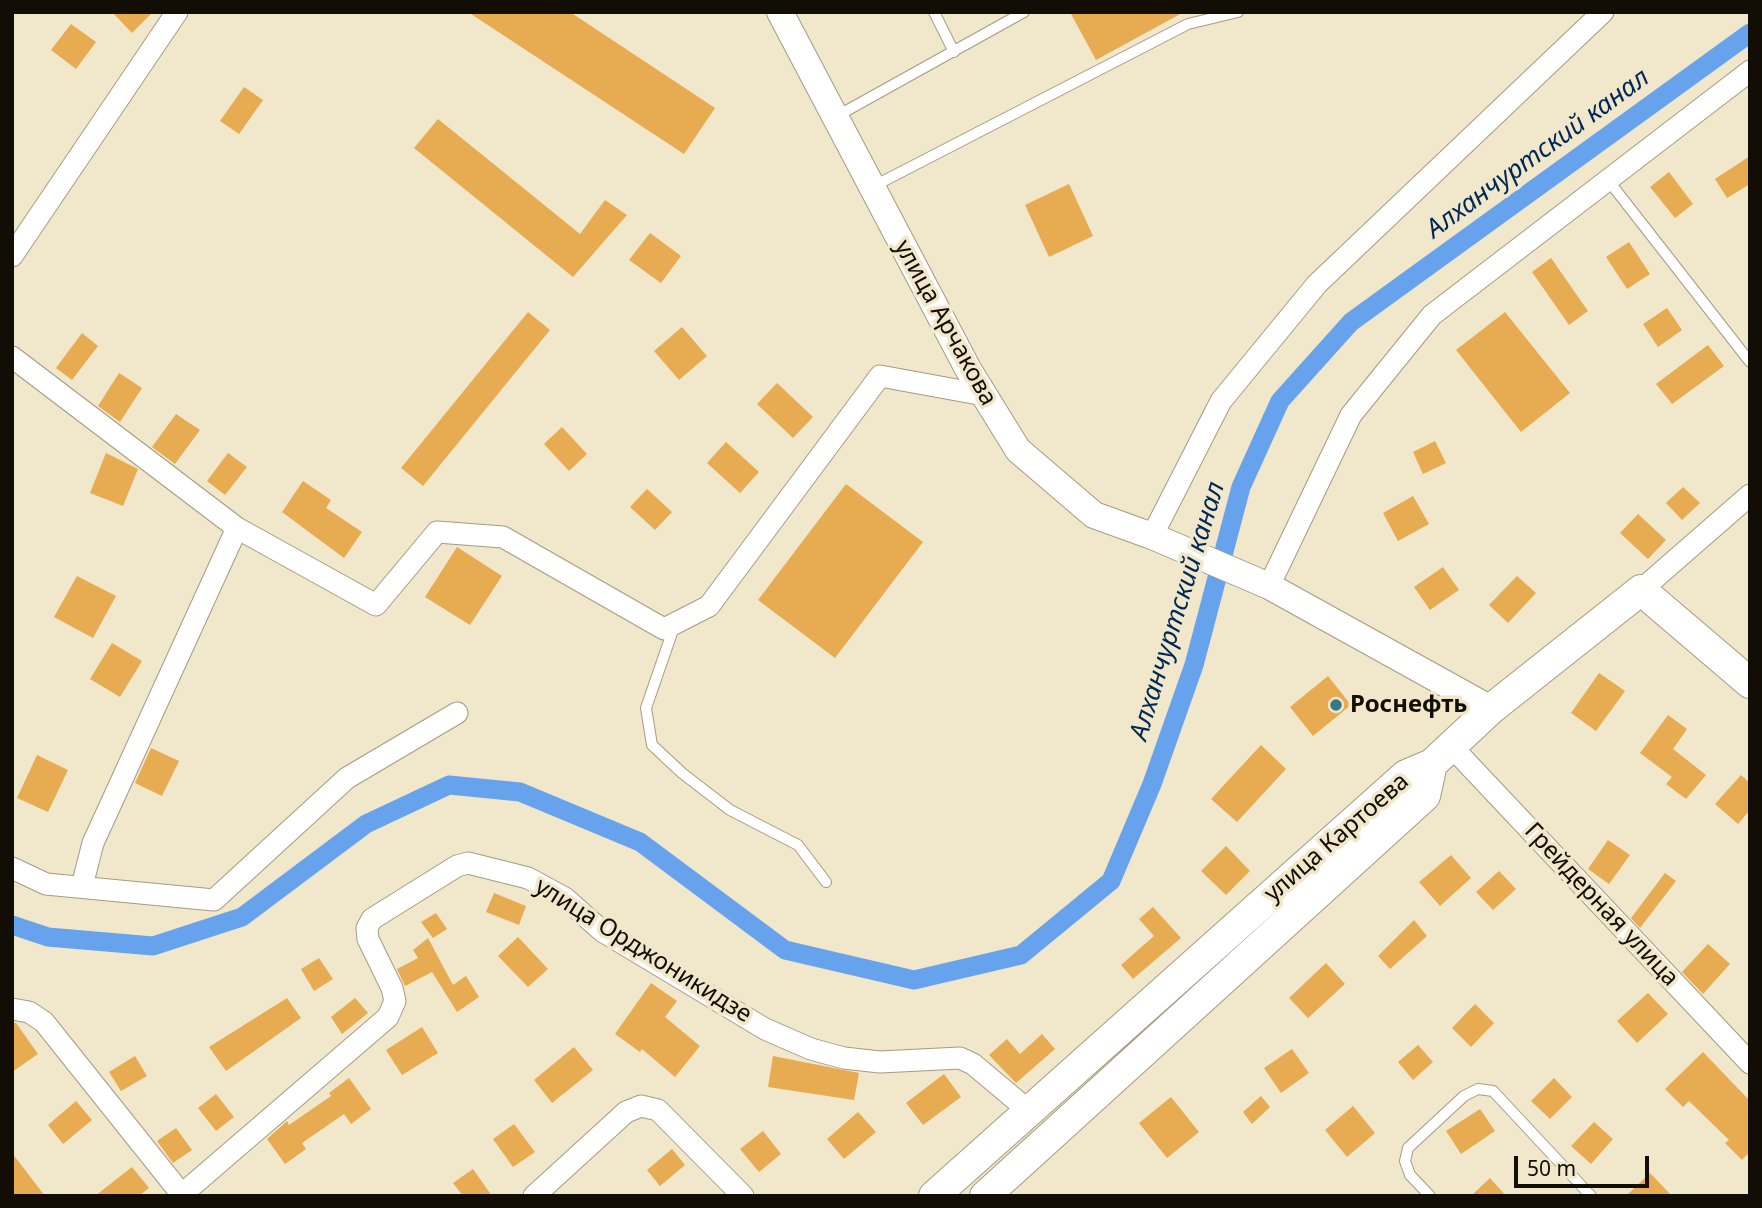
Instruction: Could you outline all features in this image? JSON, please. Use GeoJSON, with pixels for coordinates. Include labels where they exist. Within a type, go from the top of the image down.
{"type":"FeatureCollection","features":[{"type":"Feature","properties":{"kind":"main road"},"geometry":{"type":"LineString","coordinates":[[1442,755],[1490,709],[1641,590],[1750,683]]}},
{"type":"Feature","properties":{"kind":"main road","name":"улица Картоева"},"geometry":{"type":"LineString","coordinates":[[934,1196],[1406,775],[1442,755]]}},
{"type":"Feature","properties":{"kind":"main road","name":"улица Картоева"},"geometry":{"type":"LineString","coordinates":[[985,1196],[1425,796],[1442,755]]}},
{"type":"Feature","properties":{"kind":"street"},"geometry":{"type":"LineString","coordinates":[[12,256],[177,12]]}},
{"type":"Feature","properties":{"kind":"street","name":"улица Арчакова"},"geometry":{"type":"LineString","coordinates":[[780,12],[984,395],[1018,450],[1094,515],[1152,536],[1269,586]]}},
{"type":"Feature","properties":{"kind":"street"},"geometry":{"type":"LineString","coordinates":[[1152,536],[1221,401],[1317,284],[1603,12]]}},
{"type":"Feature","properties":{"kind":"street"},"geometry":{"type":"LineString","coordinates":[[1490,709],[1269,586],[1351,415],[1432,315],[1750,71]]}},
{"type":"Feature","properties":{"kind":"street"},"geometry":{"type":"LineString","coordinates":[[12,357],[236,528],[376,605],[437,533],[503,537],[664,629],[709,606],[880,376],[984,395]]}},
{"type":"Feature","properties":{"kind":"street"},"geometry":{"type":"LineString","coordinates":[[1641,590],[1750,495]]}},
{"type":"Feature","properties":{"kind":"street"},"geometry":{"type":"LineString","coordinates":[[82,886],[93,843],[236,528]]}},
{"type":"Feature","properties":{"kind":"street"},"geometry":{"type":"LineString","coordinates":[[12,868],[46,884],[214,900],[347,778],[457,713]]}},
{"type":"Feature","properties":{"kind":"street","name":"Грейдерная улица"},"geometry":{"type":"LineString","coordinates":[[1442,755],[1750,1063]]}},
{"type":"Feature","properties":{"kind":"street","name":"улица Орджоникидзе"},"geometry":{"type":"LineString","coordinates":[[182,1195],[388,1017],[394,1001],[392,988],[368,939],[367,928],[372,919],[457,866],[468,863],[528,878],[565,898],[601,931],[765,1029],[811,1049],[844,1058],[880,1062],[960,1058],[973,1064],[1029,1111]]}},
{"type":"Feature","properties":{"kind":"street"},"geometry":{"type":"LineString","coordinates":[[12,1009],[29,1012],[44,1022],[182,1195]]}},
{"type":"Feature","properties":{"kind":"street"},"geometry":{"type":"LineString","coordinates":[[534,1196],[626,1112],[641,1106],[658,1110],[743,1196]]}},
{"type":"Feature","properties":{"kind":"lane"},"geometry":{"type":"LineString","coordinates":[[934,12],[954,52]]}},
{"type":"Feature","properties":{"kind":"lane"},"geometry":{"type":"LineString","coordinates":[[834,117],[1024,12]]}},
{"type":"Feature","properties":{"kind":"lane"},"geometry":{"type":"LineString","coordinates":[[871,187],[1188,24],[1238,12]]}},
{"type":"Feature","properties":{"kind":"lane"},"geometry":{"type":"LineString","coordinates":[[1608,180],[1750,362]]}},
{"type":"Feature","properties":{"kind":"lane"},"geometry":{"type":"LineString","coordinates":[[675,623],[646,708],[652,745],[682,773],[730,810],[798,845],[826,882]]}},
{"type":"Feature","properties":{"kind":"lane"},"geometry":{"type":"LineString","coordinates":[[1430,1196],[1410,1175],[1405,1161],[1408,1148],[1464,1096],[1478,1089],[1493,1091],[1591,1196]]}},
{"type":"Feature","properties":{"kind":"building"},"geometry":{"type":"Polygon","coordinates":[[[112,12],[153,12],[132,33],[112,12]]]}},
{"type":"Feature","properties":{"kind":"building"},"geometry":{"type":"Polygon","coordinates":[[[468,12],[570,12],[715,108],[684,154],[468,12]]]}},
{"type":"Feature","properties":{"kind":"building"},"geometry":{"type":"Polygon","coordinates":[[[1070,12],[1184,12],[1096,60],[1070,12]]]}},
{"type":"Feature","properties":{"kind":"building"},"geometry":{"type":"Polygon","coordinates":[[[71,24],[96,42],[76,69],[51,50],[71,24]]]}},
{"type":"Feature","properties":{"kind":"building"},"geometry":{"type":"Polygon","coordinates":[[[244,87],[263,100],[239,134],[220,121],[244,87]]]}},
{"type":"Feature","properties":{"kind":"building"},"geometry":{"type":"Polygon","coordinates":[[[438,119],[580,234],[605,200],[627,215],[573,277],[414,148],[438,119]]]}},
{"type":"Feature","properties":{"kind":"building"},"geometry":{"type":"Polygon","coordinates":[[[1750,156],[1750,184],[1727,198],[1715,179],[1750,156]]]}},
{"type":"Feature","properties":{"kind":"building"},"geometry":{"type":"Polygon","coordinates":[[[1669,172],[1693,204],[1675,218],[1650,187],[1669,172]]]}},
{"type":"Feature","properties":{"kind":"building"},"geometry":{"type":"Polygon","coordinates":[[[1069,184],[1093,236],[1049,257],[1025,205],[1069,184]]]}},
{"type":"Feature","properties":{"kind":"building"},"geometry":{"type":"Polygon","coordinates":[[[650,233],[681,256],[661,283],[629,260],[650,233]]]}},
{"type":"Feature","properties":{"kind":"building"},"geometry":{"type":"Polygon","coordinates":[[[1629,242],[1650,274],[1627,289],[1606,257],[1629,242]]]}},
{"type":"Feature","properties":{"kind":"building"},"geometry":{"type":"Polygon","coordinates":[[[1551,258],[1588,311],[1569,325],[1532,272],[1551,258]]]}},
{"type":"Feature","properties":{"kind":"building"},"geometry":{"type":"Polygon","coordinates":[[[1667,308],[1682,330],[1658,347],[1643,324],[1667,308]]]}},
{"type":"Feature","properties":{"kind":"building"},"geometry":{"type":"Polygon","coordinates":[[[528,312],[550,330],[423,486],[401,468],[528,312]]]}},
{"type":"Feature","properties":{"kind":"building"},"geometry":{"type":"Polygon","coordinates":[[[1505,312],[1570,393],[1521,432],[1456,350],[1505,312]]]}},
{"type":"Feature","properties":{"kind":"building"},"geometry":{"type":"Polygon","coordinates":[[[682,327],[707,356],[679,380],[654,351],[682,327]]]}},
{"type":"Feature","properties":{"kind":"building"},"geometry":{"type":"Polygon","coordinates":[[[82,333],[98,346],[72,380],[56,368],[82,333]]]}},
{"type":"Feature","properties":{"kind":"building"},"geometry":{"type":"Polygon","coordinates":[[[1708,345],[1724,366],[1672,404],[1656,384],[1708,345]]]}},
{"type":"Feature","properties":{"kind":"building"},"geometry":{"type":"Polygon","coordinates":[[[119,373],[142,388],[120,422],[98,406],[119,373]]]}},
{"type":"Feature","properties":{"kind":"building"},"geometry":{"type":"Polygon","coordinates":[[[777,383],[813,417],[793,438],[757,404],[777,383]]]}},
{"type":"Feature","properties":{"kind":"building"},"geometry":{"type":"Polygon","coordinates":[[[176,414],[200,430],[175,464],[152,447],[176,414]]]}},
{"type":"Feature","properties":{"kind":"building"},"geometry":{"type":"Polygon","coordinates":[[[562,427],[587,454],[569,471],[544,444],[562,427]]]}},
{"type":"Feature","properties":{"kind":"building"},"geometry":{"type":"Polygon","coordinates":[[[1435,441],[1446,463],[1423,474],[1413,452],[1435,441]]]}},
{"type":"Feature","properties":{"kind":"building"},"geometry":{"type":"Polygon","coordinates":[[[726,442],[759,472],[740,493],[707,463],[726,442]]]}},
{"type":"Feature","properties":{"kind":"building"},"geometry":{"type":"Polygon","coordinates":[[[106,453],[138,469],[123,506],[90,493],[106,453]]]}},
{"type":"Feature","properties":{"kind":"building"},"geometry":{"type":"Polygon","coordinates":[[[228,453],[247,467],[225,495],[207,481],[228,453]]]}},
{"type":"Feature","properties":{"kind":"building"},"geometry":{"type":"Polygon","coordinates":[[[303,481],[331,500],[326,508],[362,532],[344,558],[282,512],[303,481]]]}},
{"type":"Feature","properties":{"kind":"building"},"geometry":{"type":"Polygon","coordinates":[[[846,484],[923,542],[835,658],[758,600],[846,484]]]}},
{"type":"Feature","properties":{"kind":"building"},"geometry":{"type":"Polygon","coordinates":[[[1683,487],[1700,503],[1682,520],[1666,503],[1683,487]]]}},
{"type":"Feature","properties":{"kind":"building"},"geometry":{"type":"Polygon","coordinates":[[[647,489],[672,512],[655,530],[630,507],[647,489]]]}},
{"type":"Feature","properties":{"kind":"building"},"geometry":{"type":"Polygon","coordinates":[[[1413,496],[1429,524],[1398,541],[1383,513],[1413,496]]]}},
{"type":"Feature","properties":{"kind":"building"},"geometry":{"type":"Polygon","coordinates":[[[1638,514],[1666,540],[1648,559],[1620,533],[1638,514]]]}},
{"type":"Feature","properties":{"kind":"building"},"geometry":{"type":"Polygon","coordinates":[[[457,547],[502,576],[470,625],[425,597],[457,547]]]}},
{"type":"Feature","properties":{"kind":"building"},"geometry":{"type":"Polygon","coordinates":[[[1443,567],[1459,590],[1430,610],[1414,587],[1443,567]]]}},
{"type":"Feature","properties":{"kind":"building"},"geometry":{"type":"Polygon","coordinates":[[[77,576],[116,596],[93,638],[54,617],[77,576]]]}},
{"type":"Feature","properties":{"kind":"building"},"geometry":{"type":"Polygon","coordinates":[[[1517,576],[1536,593],[1508,623],[1489,605],[1517,576]]]}},
{"type":"Feature","properties":{"kind":"building"},"geometry":{"type":"Polygon","coordinates":[[[112,643],[142,661],[120,697],[90,679],[112,643]]]}},
{"type":"Feature","properties":{"kind":"building"},"geometry":{"type":"Polygon","coordinates":[[[1599,673],[1625,691],[1596,731],[1571,713],[1599,673]]]}},
{"type":"Feature","properties":{"kind":"building"},"geometry":{"type":"Polygon","coordinates":[[[1328,676],[1351,705],[1313,736],[1290,707],[1328,676]]]}},
{"type":"Feature","properties":{"kind":"building"},"geometry":{"type":"Polygon","coordinates":[[[1668,715],[1687,729],[1673,749],[1706,775],[1686,799],[1666,784],[1672,777],[1640,753],[1668,715]]]}},
{"type":"Feature","properties":{"kind":"building"},"geometry":{"type":"Polygon","coordinates":[[[1261,745],[1286,769],[1237,822],[1211,799],[1261,745]]]}},
{"type":"Feature","properties":{"kind":"building"},"geometry":{"type":"Polygon","coordinates":[[[151,748],[179,761],[162,796],[135,783],[151,748]]]}},
{"type":"Feature","properties":{"kind":"building"},"geometry":{"type":"Polygon","coordinates":[[[37,755],[68,770],[48,812],[17,798],[37,755]]]}},
{"type":"Feature","properties":{"kind":"building"},"geometry":{"type":"Polygon","coordinates":[[[1741,775],[1750,783],[1750,810],[1738,824],[1715,804],[1741,775]]]}},
{"type":"Feature","properties":{"kind":"building"},"geometry":{"type":"Polygon","coordinates":[[[1608,840],[1630,855],[1609,884],[1588,869],[1608,840]]]}},
{"type":"Feature","properties":{"kind":"building"},"geometry":{"type":"Polygon","coordinates":[[[1226,846],[1250,871],[1226,895],[1201,871],[1226,846]]]}},
{"type":"Feature","properties":{"kind":"building"},"geometry":{"type":"Polygon","coordinates":[[[1451,855],[1471,878],[1440,906],[1419,882],[1451,855]]]}},
{"type":"Feature","properties":{"kind":"building"},"geometry":{"type":"Polygon","coordinates":[[[1499,871],[1516,889],[1493,910],[1476,892],[1499,871]]]}},
{"type":"Feature","properties":{"kind":"building"},"geometry":{"type":"Polygon","coordinates":[[[1665,873],[1676,881],[1640,928],[1631,918],[1665,873]]]}},
{"type":"Feature","properties":{"kind":"building"},"geometry":{"type":"Polygon","coordinates":[[[494,893],[526,906],[519,925],[486,912],[494,893]]]}},
{"type":"Feature","properties":{"kind":"building"},"geometry":{"type":"Polygon","coordinates":[[[1153,907],[1181,938],[1133,979],[1121,965],[1154,936],[1139,919],[1153,907]]]}},
{"type":"Feature","properties":{"kind":"building"},"geometry":{"type":"Polygon","coordinates":[[[436,913],[447,929],[433,938],[421,922],[436,913]]]}},
{"type":"Feature","properties":{"kind":"building"},"geometry":{"type":"Polygon","coordinates":[[[1414,920],[1427,936],[1390,969],[1378,956],[1414,920]]]}},
{"type":"Feature","properties":{"kind":"building"},"geometry":{"type":"Polygon","coordinates":[[[518,937],[548,969],[528,987],[498,956],[518,937]]]}},
{"type":"Feature","properties":{"kind":"building"},"geometry":{"type":"Polygon","coordinates":[[[428,938],[453,985],[466,976],[479,997],[457,1012],[432,972],[405,986],[397,969],[418,958],[413,950],[428,938]]]}},
{"type":"Feature","properties":{"kind":"building"},"geometry":{"type":"Polygon","coordinates":[[[1708,944],[1730,964],[1703,994],[1682,972],[1708,944]]]}},
{"type":"Feature","properties":{"kind":"building"},"geometry":{"type":"Polygon","coordinates":[[[319,958],[333,979],[314,991],[301,969],[319,958]]]}},
{"type":"Feature","properties":{"kind":"building"},"geometry":{"type":"Polygon","coordinates":[[[1326,963],[1345,984],[1308,1018],[1289,998],[1326,963]]]}},
{"type":"Feature","properties":{"kind":"building"},"geometry":{"type":"Polygon","coordinates":[[[651,983],[677,1001],[665,1017],[700,1046],[675,1077],[642,1049],[640,1052],[615,1034],[651,983]]]}},
{"type":"Feature","properties":{"kind":"building"},"geometry":{"type":"Polygon","coordinates":[[[1648,993],[1668,1014],[1637,1043],[1617,1021],[1648,993]]]}},
{"type":"Feature","properties":{"kind":"building"},"geometry":{"type":"Polygon","coordinates":[[[287,998],[301,1018],[226,1071],[209,1047],[287,998]]]}},
{"type":"Feature","properties":{"kind":"building"},"geometry":{"type":"Polygon","coordinates":[[[355,998],[368,1013],[342,1034],[331,1017],[355,998]]]}},
{"type":"Feature","properties":{"kind":"building"},"geometry":{"type":"Polygon","coordinates":[[[1475,1004],[1494,1023],[1471,1047],[1452,1028],[1475,1004]]]}},
{"type":"Feature","properties":{"kind":"building"},"geometry":{"type":"Polygon","coordinates":[[[12,1022],[16,1023],[38,1054],[12,1072],[12,1022]]]}},
{"type":"Feature","properties":{"kind":"building"},"geometry":{"type":"Polygon","coordinates":[[[422,1027],[438,1053],[402,1075],[386,1050],[422,1027]]]}},
{"type":"Feature","properties":{"kind":"building"},"geometry":{"type":"Polygon","coordinates":[[[1042,1034],[1055,1049],[1016,1083],[989,1055],[1007,1039],[1020,1054],[1042,1034]]]}},
{"type":"Feature","properties":{"kind":"building"},"geometry":{"type":"Polygon","coordinates":[[[1418,1045],[1433,1062],[1413,1080],[1398,1062],[1418,1045]]]}},
{"type":"Feature","properties":{"kind":"building"},"geometry":{"type":"Polygon","coordinates":[[[574,1047],[593,1070],[552,1103],[534,1080],[574,1047]]]}},
{"type":"Feature","properties":{"kind":"building"},"geometry":{"type":"Polygon","coordinates":[[[1292,1049],[1309,1073],[1281,1093],[1264,1068],[1292,1049]]]}},
{"type":"Feature","properties":{"kind":"building"},"geometry":{"type":"Polygon","coordinates":[[[1703,1052],[1750,1101],[1750,1152],[1742,1160],[1725,1143],[1729,1140],[1689,1101],[1683,1107],[1665,1089],[1703,1052]]]}},
{"type":"Feature","properties":{"kind":"building"},"geometry":{"type":"Polygon","coordinates":[[[135,1056],[147,1076],[121,1091],[109,1072],[135,1056]]]}},
{"type":"Feature","properties":{"kind":"building"},"geometry":{"type":"Polygon","coordinates":[[[773,1056],[859,1073],[854,1100],[768,1087],[773,1056]]]}},
{"type":"Feature","properties":{"kind":"building"},"geometry":{"type":"Polygon","coordinates":[[[944,1074],[961,1097],[923,1125],[906,1103],[944,1074]]]}},
{"type":"Feature","properties":{"kind":"building"},"geometry":{"type":"Polygon","coordinates":[[[349,1078],[371,1109],[351,1124],[344,1114],[302,1143],[306,1149],[285,1164],[267,1139],[287,1121],[289,1125],[331,1096],[329,1093],[349,1078]]]}},
{"type":"Feature","properties":{"kind":"building"},"geometry":{"type":"Polygon","coordinates":[[[1554,1078],[1572,1097],[1550,1119],[1531,1101],[1554,1078]]]}},
{"type":"Feature","properties":{"kind":"building"},"geometry":{"type":"Polygon","coordinates":[[[216,1094],[234,1117],[216,1131],[198,1108],[216,1094]]]}},
{"type":"Feature","properties":{"kind":"building"},"geometry":{"type":"Polygon","coordinates":[[[1261,1096],[1270,1107],[1252,1124],[1243,1112],[1261,1096]]]}},
{"type":"Feature","properties":{"kind":"building"},"geometry":{"type":"Polygon","coordinates":[[[1171,1097],[1199,1132],[1167,1158],[1139,1123],[1171,1097]]]}},
{"type":"Feature","properties":{"kind":"building"},"geometry":{"type":"Polygon","coordinates":[[[76,1101],[92,1120],[63,1144],[48,1125],[76,1101]]]}},
{"type":"Feature","properties":{"kind":"building"},"geometry":{"type":"Polygon","coordinates":[[[1353,1106],[1375,1133],[1347,1157],[1325,1130],[1353,1106]]]}},
{"type":"Feature","properties":{"kind":"building"},"geometry":{"type":"Polygon","coordinates":[[[1480,1109],[1495,1131],[1461,1154],[1446,1131],[1480,1109]]]}},
{"type":"Feature","properties":{"kind":"building"},"geometry":{"type":"Polygon","coordinates":[[[858,1112],[876,1132],[844,1159],[827,1139],[858,1112]]]}},
{"type":"Feature","properties":{"kind":"building"},"geometry":{"type":"Polygon","coordinates":[[[1594,1122],[1613,1139],[1591,1164],[1571,1146],[1594,1122]]]}},
{"type":"Feature","properties":{"kind":"building"},"geometry":{"type":"Polygon","coordinates":[[[514,1124],[535,1152],[513,1167],[493,1139],[514,1124]]]}},
{"type":"Feature","properties":{"kind":"building"},"geometry":{"type":"Polygon","coordinates":[[[176,1128],[192,1150],[173,1163],[157,1141],[176,1128]]]}},
{"type":"Feature","properties":{"kind":"building"},"geometry":{"type":"Polygon","coordinates":[[[763,1131],[781,1154],[759,1172],[740,1149],[763,1131]]]}},
{"type":"Feature","properties":{"kind":"building"},"geometry":{"type":"Polygon","coordinates":[[[672,1149],[685,1165],[660,1186],[647,1170],[672,1149]]]}},
{"type":"Feature","properties":{"kind":"building"},"geometry":{"type":"Polygon","coordinates":[[[12,1153],[45,1196],[12,1196],[12,1153]]]}},
{"type":"Feature","properties":{"kind":"building"},"geometry":{"type":"Polygon","coordinates":[[[132,1167],[149,1188],[139,1196],[95,1196],[132,1167]]]}},
{"type":"Feature","properties":{"kind":"building"},"geometry":{"type":"Polygon","coordinates":[[[473,1169],[492,1196],[463,1196],[453,1183],[473,1169]]]}},
{"type":"Feature","properties":{"kind":"building"},"geometry":{"type":"Polygon","coordinates":[[[1650,1173],[1672,1196],[1626,1196],[1650,1173]]]}},
{"type":"Feature","properties":{"kind":"building"},"geometry":{"type":"Polygon","coordinates":[[[1490,1178],[1506,1196],[1471,1196],[1490,1178]]]}},
{"type":"Feature","properties":{"kind":"waterway","name":"Алханчуртский канал"},"geometry":{"type":"LineString","coordinates":[[12,925],[48,937],[153,946],[242,917],[366,824],[449,785],[520,792],[640,842],[785,950],[914,980],[1021,955],[1111,881],[1152,784],[1194,665],[1241,487],[1280,401],[1351,322],[1750,33]]}},
{"type":"Feature","properties":{"kind":"place","name":"Роснефть"},"geometry":{"type":"Point","coordinates":[1336,705]}}]}
